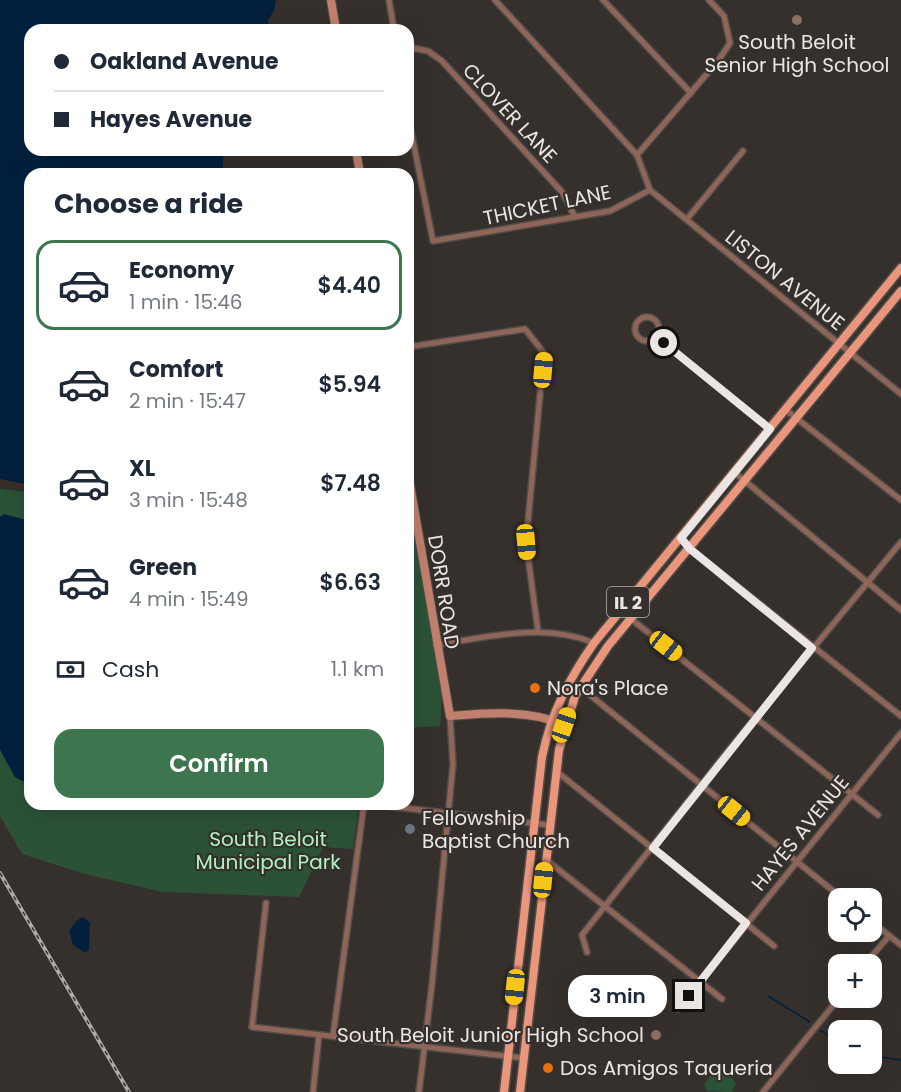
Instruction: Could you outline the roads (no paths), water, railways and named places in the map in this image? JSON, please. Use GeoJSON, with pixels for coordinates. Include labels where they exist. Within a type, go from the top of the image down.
{"type":"FeatureCollection","features":[{"type":"Feature","properties":{"kind":"main road","name":"IL 2"},"geometry":{"type":"LineString","coordinates":[[504,1092],[542,757],[552,719],[571,676],[594,643],[901,268]]}},
{"type":"Feature","properties":{"kind":"main road","name":"IL 2"},"geometry":{"type":"LineString","coordinates":[[520,1092],[556,771],[564,725],[580,687],[632,619],[901,291]]}},
{"type":"Feature","properties":{"kind":"street"},"geometry":{"type":"LineString","coordinates":[[331,0],[335,24]]}},
{"type":"Feature","properties":{"kind":"street"},"geometry":{"type":"LineString","coordinates":[[389,0],[393,24]]}},
{"type":"Feature","properties":{"kind":"street"},"geometry":{"type":"LineString","coordinates":[[495,0],[637,155],[650,190]]}},
{"type":"Feature","properties":{"kind":"street"},"geometry":{"type":"LineString","coordinates":[[603,0],[691,93]]}},
{"type":"Feature","properties":{"kind":"street"},"geometry":{"type":"LineString","coordinates":[[637,155],[691,93],[730,43],[724,16],[710,0]]}},
{"type":"Feature","properties":{"kind":"street","name":"CLOVER LANE"},"geometry":{"type":"LineString","coordinates":[[414,48],[428,51],[442,61],[562,192],[575,217]]}},
{"type":"Feature","properties":{"kind":"street","name":"THICKET LANE"},"geometry":{"type":"LineString","coordinates":[[414,149],[433,241],[610,211],[650,190]]}},
{"type":"Feature","properties":{"kind":"street"},"geometry":{"type":"LineString","coordinates":[[687,219],[743,151]]}},
{"type":"Feature","properties":{"kind":"street","name":"LISTON AVENUE"},"geometry":{"type":"LineString","coordinates":[[650,190],[901,394]]}},
{"type":"Feature","properties":{"kind":"street"},"geometry":{"type":"LineString","coordinates":[[647,317],[654,320],[658,327],[656,336],[648,341],[640,339],[635,333],[637,322],[647,317]]}},
{"type":"Feature","properties":{"kind":"street"},"geometry":{"type":"LineString","coordinates":[[414,346],[525,329],[544,353],[526,542],[538,631]]}},
{"type":"Feature","properties":{"kind":"street"},"geometry":{"type":"LineString","coordinates":[[656,336],[770,429]]}},
{"type":"Feature","properties":{"kind":"street"},"geometry":{"type":"LineString","coordinates":[[786,410],[901,500]]}},
{"type":"Feature","properties":{"kind":"street"},"geometry":{"type":"LineString","coordinates":[[734,472],[901,609]]}},
{"type":"Feature","properties":{"kind":"street","name":"DORR ROAD"},"geometry":{"type":"LineString","coordinates":[[414,510],[450,716]]}},
{"type":"Feature","properties":{"kind":"street"},"geometry":{"type":"LineString","coordinates":[[681,538],[690,549],[812,648],[901,716]]}},
{"type":"Feature","properties":{"kind":"street"},"geometry":{"type":"LineString","coordinates":[[587,952],[582,935],[812,648],[901,542]]}},
{"type":"Feature","properties":{"kind":"street"},"geometry":{"type":"LineString","coordinates":[[621,611],[878,815]]}},
{"type":"Feature","properties":{"kind":"street"},"geometry":{"type":"LineString","coordinates":[[436,645],[538,631],[576,635],[594,643]]}},
{"type":"Feature","properties":{"kind":"street"},"geometry":{"type":"LineString","coordinates":[[580,687],[829,888]]}},
{"type":"Feature","properties":{"kind":"street"},"geometry":{"type":"LineString","coordinates":[[419,1092],[454,750],[450,716],[488,713],[552,719],[564,725]]}},
{"type":"Feature","properties":{"kind":"street","name":"HAYES AVENUE"},"geometry":{"type":"LineString","coordinates":[[678,1009],[901,733]]}},
{"type":"Feature","properties":{"kind":"street"},"geometry":{"type":"LineString","coordinates":[[556,771],[774,946]]}},
{"type":"Feature","properties":{"kind":"street"},"geometry":{"type":"LineString","coordinates":[[414,809],[549,825]]}},
{"type":"Feature","properties":{"kind":"street"},"geometry":{"type":"LineString","coordinates":[[333,1036],[363,810]]}},
{"type":"Feature","properties":{"kind":"street"},"geometry":{"type":"LineString","coordinates":[[545,860],[722,999]]}},
{"type":"Feature","properties":{"kind":"street"},"geometry":{"type":"LineString","coordinates":[[266,903],[252,1027],[524,1058]]}},
{"type":"Feature","properties":{"kind":"street"},"geometry":{"type":"LineString","coordinates":[[882,930],[901,945]]}},
{"type":"Feature","properties":{"kind":"street"},"geometry":{"type":"LineString","coordinates":[[874,954],[889,936]]}},
{"type":"Feature","properties":{"kind":"street"},"geometry":{"type":"LineString","coordinates":[[763,1092],[831,1008]]}},
{"type":"Feature","properties":{"kind":"street"},"geometry":{"type":"LineString","coordinates":[[313,1092],[319,1035]]}},
{"type":"Feature","properties":{"kind":"water"},"geometry":{"type":"Polygon","coordinates":[[[0,0],[276,0],[274,11],[268,20],[269,24],[24,24],[24,156],[224,156],[222,168],[24,168],[24,484],[0,479],[0,0]]]}},
{"type":"Feature","properties":{"kind":"water"},"geometry":{"type":"Polygon","coordinates":[[[4,514],[24,519],[24,782],[15,777],[0,750],[0,517],[4,514]]]}},
{"type":"Feature","properties":{"kind":"water"},"geometry":{"type":"Polygon","coordinates":[[[83,917],[90,923],[89,950],[85,953],[73,945],[69,931],[76,921],[83,917]]]}},
{"type":"Feature","properties":{"kind":"waterway"},"geometry":{"type":"LineString","coordinates":[[768,996],[810,1022]]}},
{"type":"Feature","properties":{"kind":"waterway"},"geometry":{"type":"LineString","coordinates":[[820,1030],[828,1035]]}},
{"type":"Feature","properties":{"kind":"waterway"},"geometry":{"type":"LineString","coordinates":[[882,1057],[901,1060]]}},
{"type":"Feature","properties":{"kind":"railway"},"geometry":{"type":"LineString","coordinates":[[0,873],[129,1092]]}},
{"type":"Feature","properties":{"kind":"place","name":"South Beloit Senior High School"},"geometry":{"type":"Point","coordinates":[797,20]}},
{"type":"Feature","properties":{"kind":"place","name":"Nora's Place"},"geometry":{"type":"Point","coordinates":[535,688]}},
{"type":"Feature","properties":{"kind":"place","name":"Fellowship Baptist Church"},"geometry":{"type":"Point","coordinates":[410,829]}},
{"type":"Feature","properties":{"kind":"place","name":"South Beloit Junior High School"},"geometry":{"type":"Point","coordinates":[656,1035]}},
{"type":"Feature","properties":{"kind":"place","name":"Dos Amigos Taqueria"},"geometry":{"type":"Point","coordinates":[548,1068]}},
{"type":"Feature","properties":{"kind":"park label","name":"South Beloit Municipal Park"},"geometry":{"type":"Point","coordinates":[268,850]}}]}
